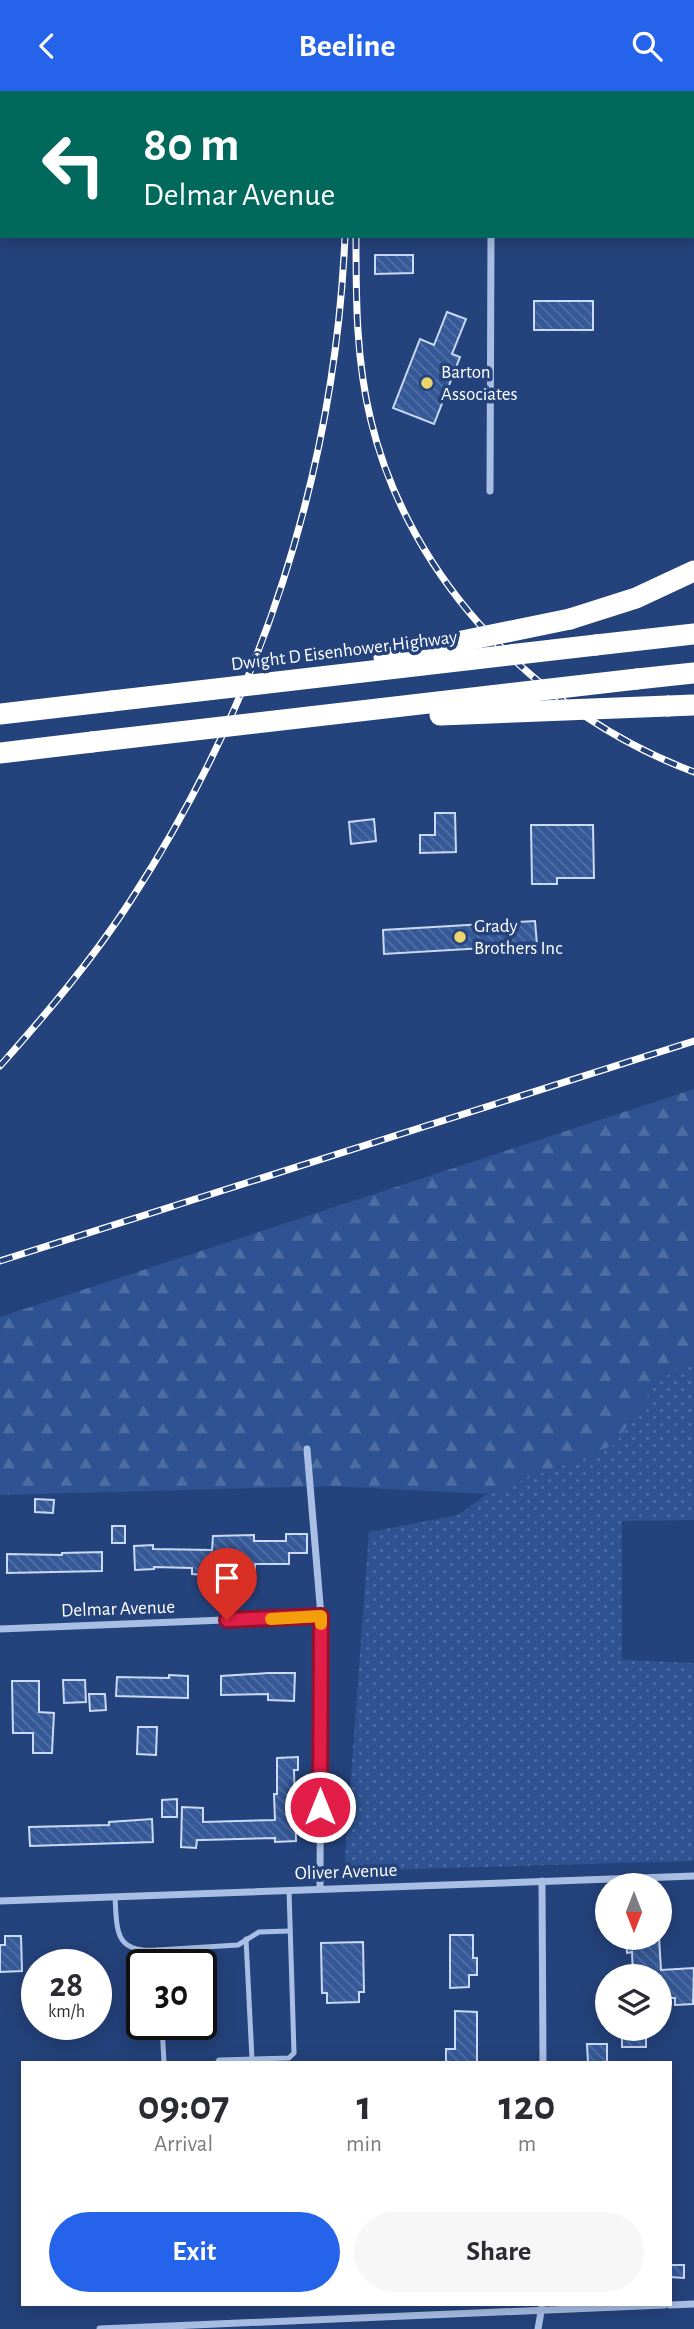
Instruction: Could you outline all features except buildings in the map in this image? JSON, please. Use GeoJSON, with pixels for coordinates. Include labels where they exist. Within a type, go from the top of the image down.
{"type":"FeatureCollection","features":[{"type":"Feature","properties":{"kind":"highway"},"geometry":{"type":"LineString","coordinates":[[266,683],[570,619],[636,598],[694,571]]}},
{"type":"Feature","properties":{"kind":"highway","name":"Dwight D Eisenhower Highway"},"geometry":{"type":"LineString","coordinates":[[0,714],[694,634]]}},
{"type":"Feature","properties":{"kind":"highway"},"geometry":{"type":"LineString","coordinates":[[0,753],[694,673]]}},
{"type":"Feature","properties":{"kind":"highway"},"geometry":{"type":"LineString","coordinates":[[284,720],[694,705]]}},
{"type":"Feature","properties":{"kind":"street"},"geometry":{"type":"LineString","coordinates":[[490,491],[491,238]]}},
{"type":"Feature","properties":{"kind":"street"},"geometry":{"type":"LineString","coordinates":[[307,1449],[321,1616],[320,1889]]}},
{"type":"Feature","properties":{"kind":"street","name":"Delmar Avenue"},"geometry":{"type":"LineString","coordinates":[[0,1629],[321,1616]]}},
{"type":"Feature","properties":{"kind":"street","name":"Oliver Avenue"},"geometry":{"type":"LineString","coordinates":[[0,1902],[694,1876]]}},
{"type":"Feature","properties":{"kind":"street"},"geometry":{"type":"LineString","coordinates":[[542,1881],[543,2061]]}},
{"type":"Feature","properties":{"kind":"street"},"geometry":{"type":"LineString","coordinates":[[672,2305],[694,2304]]}},
{"type":"Feature","properties":{"kind":"street"},"geometry":{"type":"LineString","coordinates":[[100,2329],[603,2306]]}},
{"type":"Feature","properties":{"kind":"street"},"geometry":{"type":"LineString","coordinates":[[538,2329],[542,2307]]}},
{"type":"Feature","properties":{"kind":"street"},"geometry":{"type":"LineString","coordinates":[[332,2318],[332,2329]]}},
{"type":"Feature","properties":{"kind":"lane"},"geometry":{"type":"LineString","coordinates":[[218,2061],[289,2058],[295,2053],[289,1890]]}},
{"type":"Feature","properties":{"kind":"lane"},"geometry":{"type":"LineString","coordinates":[[115,1897],[119,1934],[126,1945],[134,1949]]}},
{"type":"Feature","properties":{"kind":"lane"},"geometry":{"type":"LineString","coordinates":[[173,1949],[238,1945],[259,1932],[290,1931]]}},
{"type":"Feature","properties":{"kind":"lane"},"geometry":{"type":"LineString","coordinates":[[246,1939],[252,2059]]}},
{"type":"Feature","properties":{"kind":"lane"},"geometry":{"type":"LineString","coordinates":[[163,2040],[164,2061]]}},
{"type":"Feature","properties":{"kind":"green space"},"geometry":{"type":"Polygon","coordinates":[[[694,1089],[694,1356],[657,1383],[614,1445],[487,1494],[331,1486],[0,1495],[0,1317],[694,1089]]]}},
{"type":"Feature","properties":{"kind":"green space"},"geometry":{"type":"Polygon","coordinates":[[[694,1356],[694,1520],[622,1521],[622,1660],[694,1663],[694,1861],[344,1871],[369,1532],[458,1515],[487,1494],[614,1445],[657,1383],[694,1356]]]}},
{"type":"Feature","properties":{"kind":"railway"},"geometry":{"type":"LineString","coordinates":[[0,1066],[69,985],[131,900],[177,824],[217,746],[253,665],[283,582],[307,498],[325,412],[338,324],[345,238]]}},
{"type":"Feature","properties":{"kind":"railway"},"geometry":{"type":"LineString","coordinates":[[356,238],[358,329],[366,398],[390,480],[416,536],[450,588],[490,635],[535,678],[584,716],[638,747],[694,772]]}},
{"type":"Feature","properties":{"kind":"railway"},"geometry":{"type":"LineString","coordinates":[[0,1261],[694,1041]]}},
{"type":"Feature","properties":{"kind":"slow traffic"},"geometry":{"type":"LineString","coordinates":[[271,1619],[321,1616],[321,1624]]}},
{"type":"Feature","properties":{"kind":"place","name":"Barton Associates"},"geometry":{"type":"Point","coordinates":[427,383]}},
{"type":"Feature","properties":{"kind":"place","name":"Grady Brothers Inc"},"geometry":{"type":"Point","coordinates":[460,937]}},
{"type":"Feature","properties":{"kind":"route"},"geometry":{"type":"LineString","coordinates":[[227,1620],[321,1616],[320,1807]]}}]}
